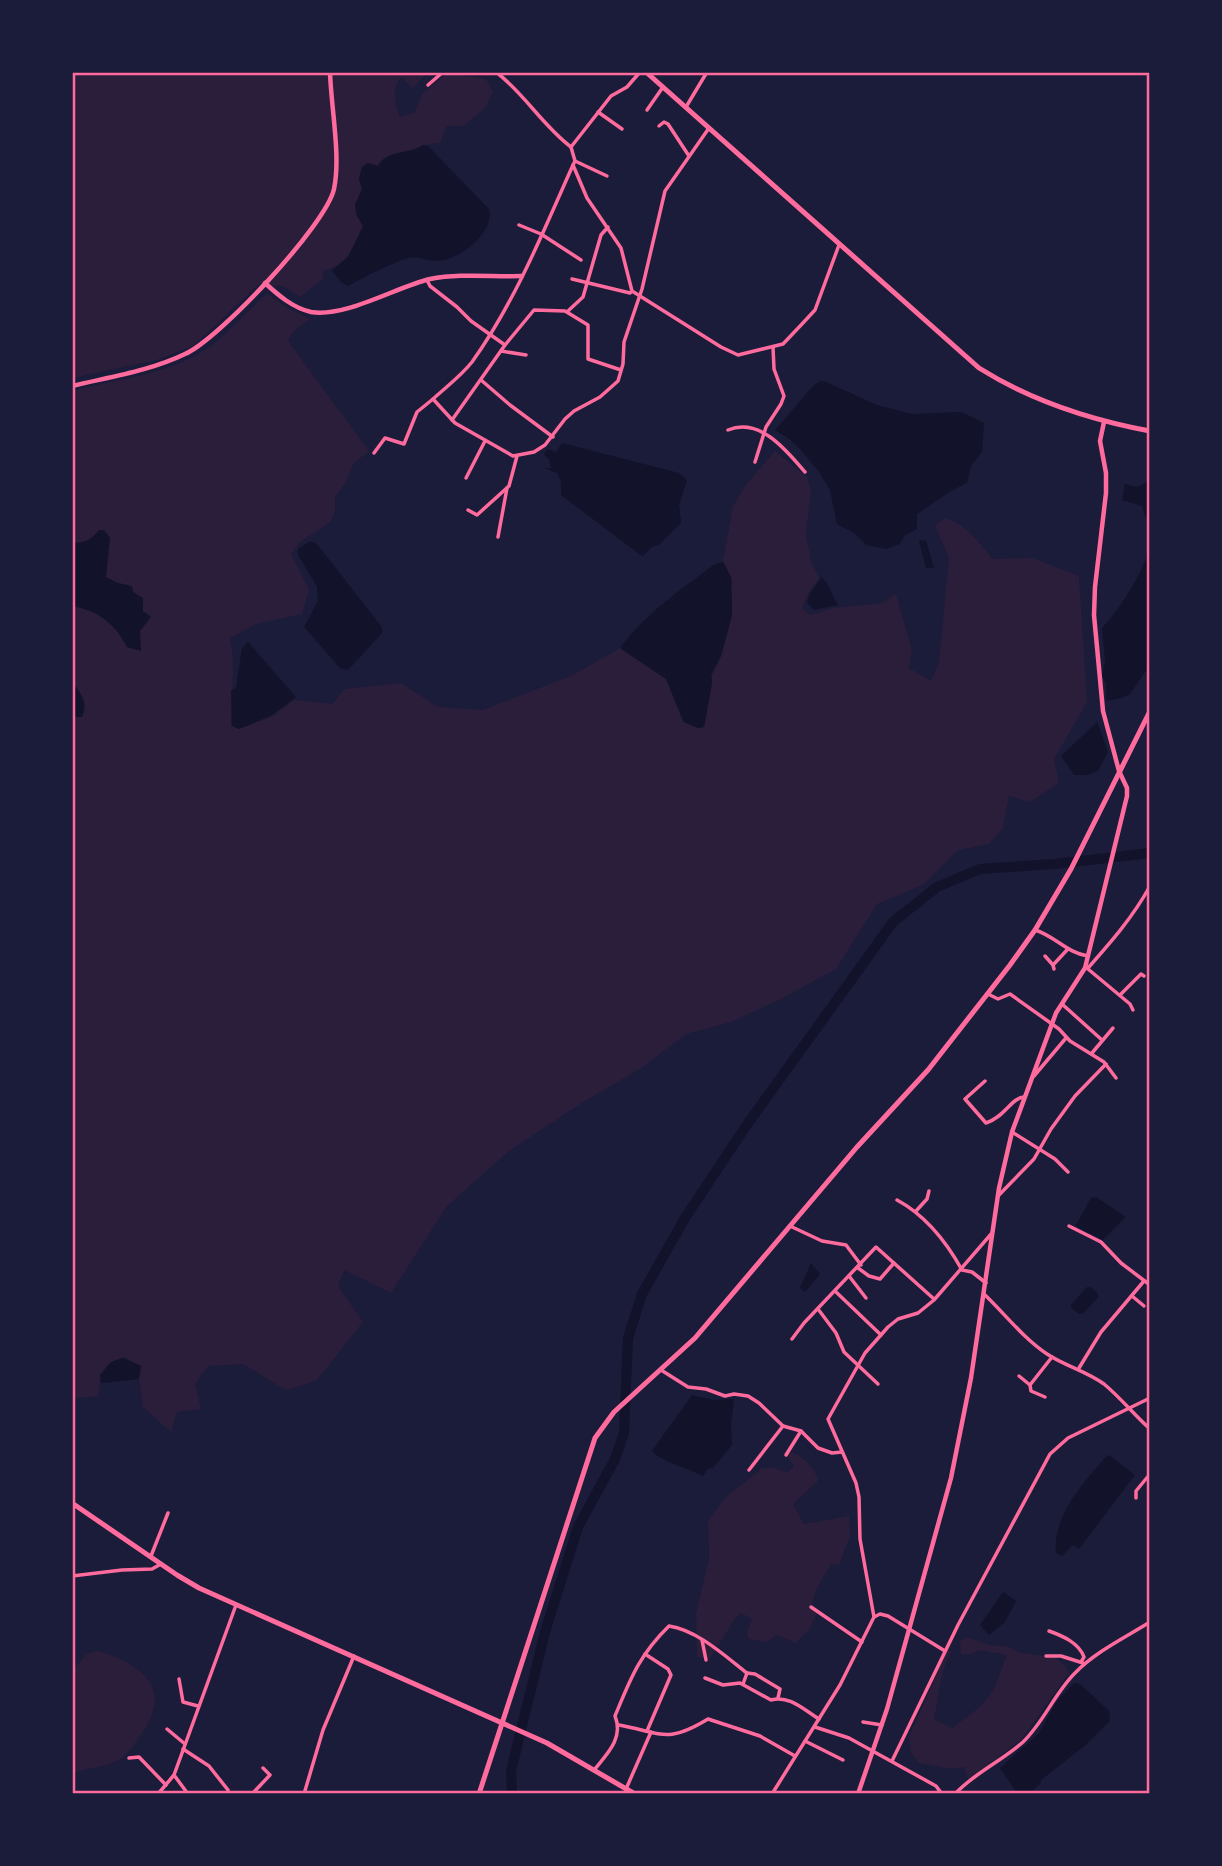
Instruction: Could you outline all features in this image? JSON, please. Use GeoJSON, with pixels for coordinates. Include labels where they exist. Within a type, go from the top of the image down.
{"type":"FeatureCollection","features":[{"type":"Feature","properties":{"kind":"main road"},"geometry":{"type":"LineString","coordinates":[[646,72],[979,368],[1021,390],[1104,422],[1150,431]]}},
{"type":"Feature","properties":{"kind":"main road"},"geometry":{"type":"LineString","coordinates":[[479,1794],[588,1454],[599,1431],[618,1409],[695,1338],[857,1147],[928,1070],[988,994],[1035,930],[1073,866],[1150,711]]}},
{"type":"Feature","properties":{"kind":"main road"},"geometry":{"type":"LineString","coordinates":[[72,1503],[200,1588],[547,1743],[635,1794]]}},
{"type":"Feature","properties":{"kind":"street"},"geometry":{"type":"LineString","coordinates":[[72,386],[162,363],[186,354],[212,338],[316,225],[334,191],[336,170],[330,72]]}},
{"type":"Feature","properties":{"kind":"street"},"geometry":{"type":"LineString","coordinates":[[428,85],[443,72]]}},
{"type":"Feature","properties":{"kind":"street"},"geometry":{"type":"LineString","coordinates":[[496,72],[515,88],[571,147],[587,198],[621,248],[632,291],[721,347],[738,355],[783,344],[815,310],[839,243]]}},
{"type":"Feature","properties":{"kind":"street"},"geometry":{"type":"LineString","coordinates":[[571,147],[611,96],[627,87],[640,72]]}},
{"type":"Feature","properties":{"kind":"street"},"geometry":{"type":"LineString","coordinates":[[686,107],[706,74],[700,72]]}},
{"type":"Feature","properties":{"kind":"street"},"geometry":{"type":"LineString","coordinates":[[647,110],[663,87]]}},
{"type":"Feature","properties":{"kind":"street"},"geometry":{"type":"LineString","coordinates":[[598,112],[622,129]]}},
{"type":"Feature","properties":{"kind":"street"},"geometry":{"type":"LineString","coordinates":[[659,126],[664,122],[668,124],[689,156]]}},
{"type":"Feature","properties":{"kind":"street"},"geometry":{"type":"LineString","coordinates":[[433,399],[452,420],[485,441],[517,456],[534,452],[553,437],[574,411],[600,397],[618,381],[624,342],[650,261],[664,191],[709,128]]}},
{"type":"Feature","properties":{"kind":"street"},"geometry":{"type":"LineString","coordinates":[[574,163],[607,176]]}},
{"type":"Feature","properties":{"kind":"street"},"geometry":{"type":"LineString","coordinates":[[374,453],[385,438],[404,444],[417,412],[471,363],[522,276],[574,163]]}},
{"type":"Feature","properties":{"kind":"street"},"geometry":{"type":"LineString","coordinates":[[519,225],[541,233],[581,260]]}},
{"type":"Feature","properties":{"kind":"street"},"geometry":{"type":"LineString","coordinates":[[568,312],[583,297],[601,235],[608,227]]}},
{"type":"Feature","properties":{"kind":"street"},"geometry":{"type":"LineString","coordinates":[[265,283],[289,303],[310,312],[329,312],[427,280],[522,276]]}},
{"type":"Feature","properties":{"kind":"street"},"geometry":{"type":"LineString","coordinates":[[572,279],[630,293],[632,291]]}},
{"type":"Feature","properties":{"kind":"street"},"geometry":{"type":"LineString","coordinates":[[427,280],[430,286],[471,321],[505,345]]}},
{"type":"Feature","properties":{"kind":"street"},"geometry":{"type":"LineString","coordinates":[[452,420],[500,351],[534,310],[568,312],[589,327],[589,360],[621,370]]}},
{"type":"Feature","properties":{"kind":"street"},"geometry":{"type":"LineString","coordinates":[[755,462],[765,432],[783,396],[774,369],[774,347]]}},
{"type":"Feature","properties":{"kind":"street"},"geometry":{"type":"LineString","coordinates":[[500,351],[526,355]]}},
{"type":"Feature","properties":{"kind":"street"},"geometry":{"type":"LineString","coordinates":[[480,380],[553,437]]}},
{"type":"Feature","properties":{"kind":"street"},"geometry":{"type":"LineString","coordinates":[[1087,968],[1127,796],[1127,788],[1119,771],[1103,711],[1094,615],[1106,494],[1106,473],[1100,441],[1104,422]]}},
{"type":"Feature","properties":{"kind":"street"},"geometry":{"type":"LineString","coordinates":[[727,430],[737,426],[765,432],[805,472]]}},
{"type":"Feature","properties":{"kind":"street"},"geometry":{"type":"LineString","coordinates":[[466,478],[485,441]]}},
{"type":"Feature","properties":{"kind":"street"},"geometry":{"type":"LineString","coordinates":[[498,537],[507,488],[517,456]]}},
{"type":"Feature","properties":{"kind":"street"},"geometry":{"type":"LineString","coordinates":[[468,510],[477,515],[507,488]]}},
{"type":"Feature","properties":{"kind":"street"},"geometry":{"type":"LineString","coordinates":[[858,1794],[874,1752],[910,1630],[959,1439],[985,1294],[998,1196],[1012,1132],[1031,1076],[1061,1004],[1087,968],[1137,909],[1150,886]]}},
{"type":"Feature","properties":{"kind":"street"},"geometry":{"type":"LineString","coordinates":[[1035,930],[1054,937],[1067,950],[1088,956]]}},
{"type":"Feature","properties":{"kind":"street"},"geometry":{"type":"LineString","coordinates":[[1045,956],[1054,967],[1067,950]]}},
{"type":"Feature","properties":{"kind":"street"},"geometry":{"type":"LineString","coordinates":[[1087,968],[1130,1004],[1133,1010]]}},
{"type":"Feature","properties":{"kind":"street"},"geometry":{"type":"LineString","coordinates":[[1120,995],[1137,976],[1144,976]]}},
{"type":"Feature","properties":{"kind":"street"},"geometry":{"type":"LineString","coordinates":[[988,994],[998,999],[1010,994],[1062,1031],[1066,1038],[1106,1064],[1116,1078]]}},
{"type":"Feature","properties":{"kind":"street"},"geometry":{"type":"LineString","coordinates":[[1061,1004],[1102,1040]]}},
{"type":"Feature","properties":{"kind":"street"},"geometry":{"type":"LineString","coordinates":[[1092,1053],[1113,1028]]}},
{"type":"Feature","properties":{"kind":"street"},"geometry":{"type":"LineString","coordinates":[[1031,1076],[1036,1075],[1066,1038]]}},
{"type":"Feature","properties":{"kind":"street"},"geometry":{"type":"LineString","coordinates":[[998,1196],[1034,1160],[1051,1129],[1075,1096],[1106,1064]]}},
{"type":"Feature","properties":{"kind":"street"},"geometry":{"type":"LineString","coordinates":[[985,1081],[965,1099],[986,1122],[1000,1118],[1017,1098],[1024,1097]]}},
{"type":"Feature","properties":{"kind":"street"},"geometry":{"type":"LineString","coordinates":[[1012,1132],[1040,1148],[1068,1172]]}},
{"type":"Feature","properties":{"kind":"street"},"geometry":{"type":"LineString","coordinates":[[916,1211],[927,1199],[929,1191]]}},
{"type":"Feature","properties":{"kind":"street"},"geometry":{"type":"LineString","coordinates":[[897,1200],[916,1211],[962,1269],[972,1272],[986,1283]]}},
{"type":"Feature","properties":{"kind":"street"},"geometry":{"type":"LineString","coordinates":[[790,1226],[822,1241],[846,1245],[864,1274],[880,1279],[894,1264]]}},
{"type":"Feature","properties":{"kind":"street"},"geometry":{"type":"LineString","coordinates":[[1069,1226],[1101,1242],[1121,1263],[1150,1285]]}},
{"type":"Feature","properties":{"kind":"street"},"geometry":{"type":"LineString","coordinates":[[772,1794],[819,1719],[863,1642],[874,1617],[860,1539],[859,1497],[828,1419],[865,1353],[898,1320],[918,1313],[934,1299],[992,1233]]}},
{"type":"Feature","properties":{"kind":"street"},"geometry":{"type":"LineString","coordinates":[[793,1339],[804,1323],[876,1247],[934,1299]]}},
{"type":"Feature","properties":{"kind":"street"},"geometry":{"type":"LineString","coordinates":[[849,1276],[866,1298]]}},
{"type":"Feature","properties":{"kind":"street"},"geometry":{"type":"LineString","coordinates":[[1079,1368],[1101,1332],[1144,1281]]}},
{"type":"Feature","properties":{"kind":"street"},"geometry":{"type":"LineString","coordinates":[[835,1291],[881,1335]]}},
{"type":"Feature","properties":{"kind":"street"},"geometry":{"type":"LineString","coordinates":[[985,1294],[1037,1346],[1052,1357],[1079,1368],[1115,1394],[1150,1429]]}},
{"type":"Feature","properties":{"kind":"street"},"geometry":{"type":"LineString","coordinates":[[1131,1296],[1144,1306]]}},
{"type":"Feature","properties":{"kind":"street"},"geometry":{"type":"LineString","coordinates":[[818,1310],[836,1333],[844,1352],[878,1384]]}},
{"type":"Feature","properties":{"kind":"street"},"geometry":{"type":"LineString","coordinates":[[1030,1385],[1052,1357]]}},
{"type":"Feature","properties":{"kind":"street"},"geometry":{"type":"LineString","coordinates":[[662,1370],[688,1387],[706,1389],[725,1396],[748,1396],[783,1426],[801,1431],[818,1447],[832,1453],[842,1452]]}},
{"type":"Feature","properties":{"kind":"street"},"geometry":{"type":"LineString","coordinates":[[1018,1377],[1030,1385],[1031,1391],[1045,1397]]}},
{"type":"Feature","properties":{"kind":"street"},"geometry":{"type":"LineString","coordinates":[[892,1762],[946,1651],[1050,1454],[1068,1438],[1150,1398]]}},
{"type":"Feature","properties":{"kind":"street"},"geometry":{"type":"LineString","coordinates":[[748,1470],[783,1426]]}},
{"type":"Feature","properties":{"kind":"street"},"geometry":{"type":"LineString","coordinates":[[786,1455],[801,1431]]}},
{"type":"Feature","properties":{"kind":"street"},"geometry":{"type":"LineString","coordinates":[[1136,1497],[1136,1491],[1150,1474]]}},
{"type":"Feature","properties":{"kind":"street"},"geometry":{"type":"LineString","coordinates":[[151,1557],[168,1513]]}},
{"type":"Feature","properties":{"kind":"street"},"geometry":{"type":"LineString","coordinates":[[72,1576],[152,1569],[161,1564]]}},
{"type":"Feature","properties":{"kind":"street"},"geometry":{"type":"LineString","coordinates":[[158,1794],[174,1775],[236,1605]]}},
{"type":"Feature","properties":{"kind":"street"},"geometry":{"type":"LineString","coordinates":[[811,1607],[863,1642]]}},
{"type":"Feature","properties":{"kind":"street"},"geometry":{"type":"LineString","coordinates":[[874,1617],[880,1614],[888,1616],[946,1651]]}},
{"type":"Feature","properties":{"kind":"street"},"geometry":{"type":"LineString","coordinates":[[955,1794],[1020,1745],[1034,1731],[1083,1663],[1150,1622]]}},
{"type":"Feature","properties":{"kind":"street"},"geometry":{"type":"LineString","coordinates":[[594,1770],[612,1748],[619,1725],[615,1716],[629,1680],[655,1639],[668,1626],[702,1640],[747,1673],[755,1674],[780,1689],[778,1698]]}},
{"type":"Feature","properties":{"kind":"street"},"geometry":{"type":"LineString","coordinates":[[1049,1631],[1075,1644],[1083,1653],[1083,1663]]}},
{"type":"Feature","properties":{"kind":"street"},"geometry":{"type":"LineString","coordinates":[[702,1640],[706,1660]]}},
{"type":"Feature","properties":{"kind":"street"},"geometry":{"type":"LineString","coordinates":[[626,1789],[671,1675],[668,1669],[645,1654]]}},
{"type":"Feature","properties":{"kind":"street"},"geometry":{"type":"LineString","coordinates":[[304,1794],[323,1730],[354,1656]]}},
{"type":"Feature","properties":{"kind":"street"},"geometry":{"type":"LineString","coordinates":[[1046,1656],[1061,1656],[1083,1663]]}},
{"type":"Feature","properties":{"kind":"street"},"geometry":{"type":"LineString","coordinates":[[743,1684],[747,1673]]}},
{"type":"Feature","properties":{"kind":"street"},"geometry":{"type":"LineString","coordinates":[[705,1678],[723,1685],[743,1684],[768,1699],[788,1700],[819,1719]]}},
{"type":"Feature","properties":{"kind":"street"},"geometry":{"type":"LineString","coordinates":[[179,1679],[183,1702],[198,1706]]}},
{"type":"Feature","properties":{"kind":"street"},"geometry":{"type":"LineString","coordinates":[[619,1725],[670,1736],[691,1731],[708,1719],[760,1736],[795,1756]]}},
{"type":"Feature","properties":{"kind":"street"},"geometry":{"type":"LineString","coordinates":[[863,1722],[882,1725]]}},
{"type":"Feature","properties":{"kind":"street"},"geometry":{"type":"LineString","coordinates":[[814,1726],[849,1738],[936,1786],[942,1794]]}},
{"type":"Feature","properties":{"kind":"street"},"geometry":{"type":"LineString","coordinates":[[167,1729],[209,1766],[228,1790]]}},
{"type":"Feature","properties":{"kind":"street"},"geometry":{"type":"LineString","coordinates":[[805,1741],[843,1760]]}},
{"type":"Feature","properties":{"kind":"street"},"geometry":{"type":"LineString","coordinates":[[129,1758],[139,1757],[166,1785]]}},
{"type":"Feature","properties":{"kind":"street"},"geometry":{"type":"LineString","coordinates":[[252,1794],[270,1775],[263,1768]]}},
{"type":"Feature","properties":{"kind":"street"},"geometry":{"type":"LineString","coordinates":[[174,1775],[188,1794]]}},
{"type":"Feature","properties":{"kind":"shaded area"},"geometry":{"type":"Polygon","coordinates":[[[72,72],[127,72],[130,75],[162,72],[428,72],[413,88],[401,77],[395,97],[400,117],[414,113],[422,94],[447,73],[486,79],[493,92],[485,108],[464,126],[447,126],[440,143],[390,155],[378,166],[368,163],[362,167],[359,179],[362,189],[355,205],[363,226],[357,241],[344,260],[324,270],[322,280],[300,297],[283,286],[258,285],[193,346],[157,360],[72,378],[72,72]]]}},
{"type":"Feature","properties":{"kind":"shaded area"},"geometry":{"type":"Polygon","coordinates":[[[423,145],[428,146],[489,209],[486,227],[473,244],[455,256],[436,261],[404,259],[348,286],[341,282],[332,270],[348,257],[363,226],[355,205],[362,189],[359,179],[362,167],[368,163],[378,166],[386,157],[423,145]]]}},
{"type":"Feature","properties":{"kind":"shaded area"},"geometry":{"type":"Polygon","coordinates":[[[267,294],[310,319],[293,332],[288,341],[369,451],[354,463],[345,484],[335,497],[335,511],[331,522],[300,542],[291,554],[309,589],[302,614],[256,624],[230,638],[233,670],[231,726],[239,729],[273,716],[294,700],[332,704],[345,689],[401,683],[438,707],[483,710],[573,675],[620,648],[666,679],[683,722],[698,728],[704,727],[712,675],[722,655],[732,615],[732,578],[723,561],[733,506],[748,482],[775,451],[807,477],[811,491],[806,534],[811,561],[819,578],[802,608],[810,615],[834,608],[882,603],[896,594],[912,650],[909,668],[931,681],[939,662],[949,558],[935,526],[945,518],[965,529],[993,559],[1032,558],[1079,576],[1087,702],[1054,759],[1059,783],[1030,802],[1009,796],[1003,828],[989,844],[958,850],[923,885],[877,904],[836,969],[731,1022],[686,1034],[641,1068],[509,1151],[447,1206],[391,1293],[344,1270],[338,1286],[363,1322],[316,1381],[286,1390],[243,1364],[208,1366],[195,1384],[201,1409],[177,1412],[171,1432],[143,1407],[139,1379],[141,1366],[123,1357],[106,1367],[101,1376],[98,1396],[76,1398],[72,1392],[72,391],[155,372],[187,360],[219,339],[267,294]]]}},
{"type":"Feature","properties":{"kind":"shaded area"},"geometry":{"type":"Polygon","coordinates":[[[820,381],[877,405],[912,414],[961,412],[984,423],[982,452],[971,466],[967,483],[917,514],[917,529],[904,536],[900,544],[886,549],[866,545],[854,533],[837,524],[830,490],[819,472],[799,448],[775,430],[820,381]]]}},
{"type":"Feature","properties":{"kind":"shaded area"},"geometry":{"type":"Polygon","coordinates":[[[562,443],[679,473],[687,480],[679,505],[681,523],[659,545],[652,547],[643,556],[639,554],[561,495],[561,482],[557,473],[544,468],[551,468],[550,461],[544,454],[547,449],[556,452],[562,443]]]}},
{"type":"Feature","properties":{"kind":"shaded area"},"geometry":{"type":"Polygon","coordinates":[[[1150,473],[1150,517],[1145,516],[1142,506],[1122,500],[1125,484],[1137,487],[1146,483],[1150,473]]]}},
{"type":"Feature","properties":{"kind":"shaded area"},"geometry":{"type":"Polygon","coordinates":[[[99,530],[104,530],[110,538],[106,577],[132,586],[133,592],[143,598],[143,611],[151,617],[140,631],[141,651],[127,647],[111,625],[98,615],[72,606],[72,541],[80,543],[94,536],[99,530]]]}},
{"type":"Feature","properties":{"kind":"shaded area"},"geometry":{"type":"Polygon","coordinates":[[[919,540],[926,541],[934,568],[926,568],[919,540]]]}},
{"type":"Feature","properties":{"kind":"shaded area"},"geometry":{"type":"Polygon","coordinates":[[[310,541],[317,544],[383,632],[348,670],[340,668],[304,627],[318,601],[317,587],[298,555],[298,549],[310,541]]]}},
{"type":"Feature","properties":{"kind":"shaded area"},"geometry":{"type":"Polygon","coordinates":[[[1150,549],[1150,665],[1130,694],[1106,701],[1106,683],[1102,676],[1105,660],[1102,628],[1130,591],[1150,549]]]}},
{"type":"Feature","properties":{"kind":"shaded area"},"geometry":{"type":"Polygon","coordinates":[[[723,562],[731,578],[732,615],[721,655],[711,675],[704,727],[698,728],[684,722],[666,679],[620,648],[664,603],[715,564],[723,562]]]}},
{"type":"Feature","properties":{"kind":"shaded area"},"geometry":{"type":"Polygon","coordinates":[[[822,577],[838,605],[814,610],[807,602],[822,577]]]}},
{"type":"Feature","properties":{"kind":"shaded area"},"geometry":{"type":"Polygon","coordinates":[[[248,642],[296,697],[272,715],[239,729],[232,726],[231,691],[236,688],[242,648],[248,642]]]}},
{"type":"Feature","properties":{"kind":"shaded area"},"geometry":{"type":"Polygon","coordinates":[[[76,687],[84,702],[82,717],[72,717],[72,688],[76,687]]]}},
{"type":"Feature","properties":{"kind":"shaded area"},"geometry":{"type":"Polygon","coordinates":[[[1097,722],[1108,752],[1098,771],[1088,775],[1074,775],[1061,756],[1097,722]]]}},
{"type":"Feature","properties":{"kind":"shaded area"},"geometry":{"type":"Polygon","coordinates":[[[1096,1197],[1126,1217],[1103,1240],[1076,1225],[1091,1198],[1096,1197]]]}},
{"type":"Feature","properties":{"kind":"shaded area"},"geometry":{"type":"Polygon","coordinates":[[[811,1263],[820,1274],[805,1292],[800,1288],[811,1263]]]}},
{"type":"Feature","properties":{"kind":"shaded area"},"geometry":{"type":"Polygon","coordinates":[[[1087,1287],[1098,1294],[1098,1297],[1084,1313],[1079,1314],[1071,1305],[1087,1287]]]}},
{"type":"Feature","properties":{"kind":"shaded area"},"geometry":{"type":"Polygon","coordinates":[[[123,1358],[141,1366],[139,1379],[101,1383],[100,1375],[111,1362],[123,1358]]]}},
{"type":"Feature","properties":{"kind":"shaded area"},"geometry":{"type":"Polygon","coordinates":[[[692,1395],[713,1400],[734,1399],[732,1445],[703,1476],[669,1462],[652,1451],[692,1395]]]}},
{"type":"Feature","properties":{"kind":"shaded area"},"geometry":{"type":"Polygon","coordinates":[[[788,1452],[808,1462],[818,1481],[793,1504],[804,1524],[849,1516],[850,1536],[839,1565],[831,1564],[822,1579],[812,1607],[817,1613],[809,1630],[795,1643],[778,1635],[765,1642],[749,1639],[747,1634],[752,1619],[741,1613],[710,1659],[697,1657],[696,1613],[709,1559],[708,1521],[726,1497],[762,1468],[775,1468],[788,1473],[794,1466],[788,1452]]]}},
{"type":"Feature","properties":{"kind":"shaded area"},"geometry":{"type":"Polygon","coordinates":[[[1109,1455],[1135,1475],[1079,1549],[1073,1545],[1062,1556],[1056,1553],[1058,1528],[1062,1517],[1082,1485],[1109,1455]]]}},
{"type":"Feature","properties":{"kind":"shaded area"},"geometry":{"type":"Polygon","coordinates":[[[1003,1592],[1016,1601],[1005,1622],[989,1635],[980,1625],[1003,1592]]]}},
{"type":"Feature","properties":{"kind":"shaded area"},"geometry":{"type":"Polygon","coordinates":[[[967,1637],[989,1645],[1010,1647],[1017,1652],[1056,1658],[1069,1673],[1021,1740],[968,1779],[964,1767],[947,1768],[919,1763],[911,1753],[909,1737],[947,1651],[952,1651],[942,1674],[934,1719],[952,1728],[981,1706],[994,1689],[1007,1655],[979,1650],[972,1654],[961,1654],[960,1641],[967,1637]]]}},
{"type":"Feature","properties":{"kind":"shaded area"},"geometry":{"type":"Polygon","coordinates":[[[98,1651],[114,1656],[140,1671],[154,1692],[155,1705],[150,1720],[122,1758],[72,1774],[72,1670],[87,1654],[98,1651]]]}},
{"type":"Feature","properties":{"kind":"shaded area"},"geometry":{"type":"Polygon","coordinates":[[[1074,1683],[1080,1684],[1109,1711],[1110,1721],[1087,1744],[1041,1780],[1030,1793],[1018,1794],[1000,1768],[1039,1733],[1057,1701],[1074,1683]]]}},
{"type":"Feature","properties":{"kind":"waterway"},"geometry":{"type":"LineString","coordinates":[[512,1794],[511,1771],[545,1632],[578,1527],[615,1459],[624,1433],[628,1338],[642,1294],[685,1218],[746,1126],[893,922],[937,887],[980,869],[1150,853]]}}]}
